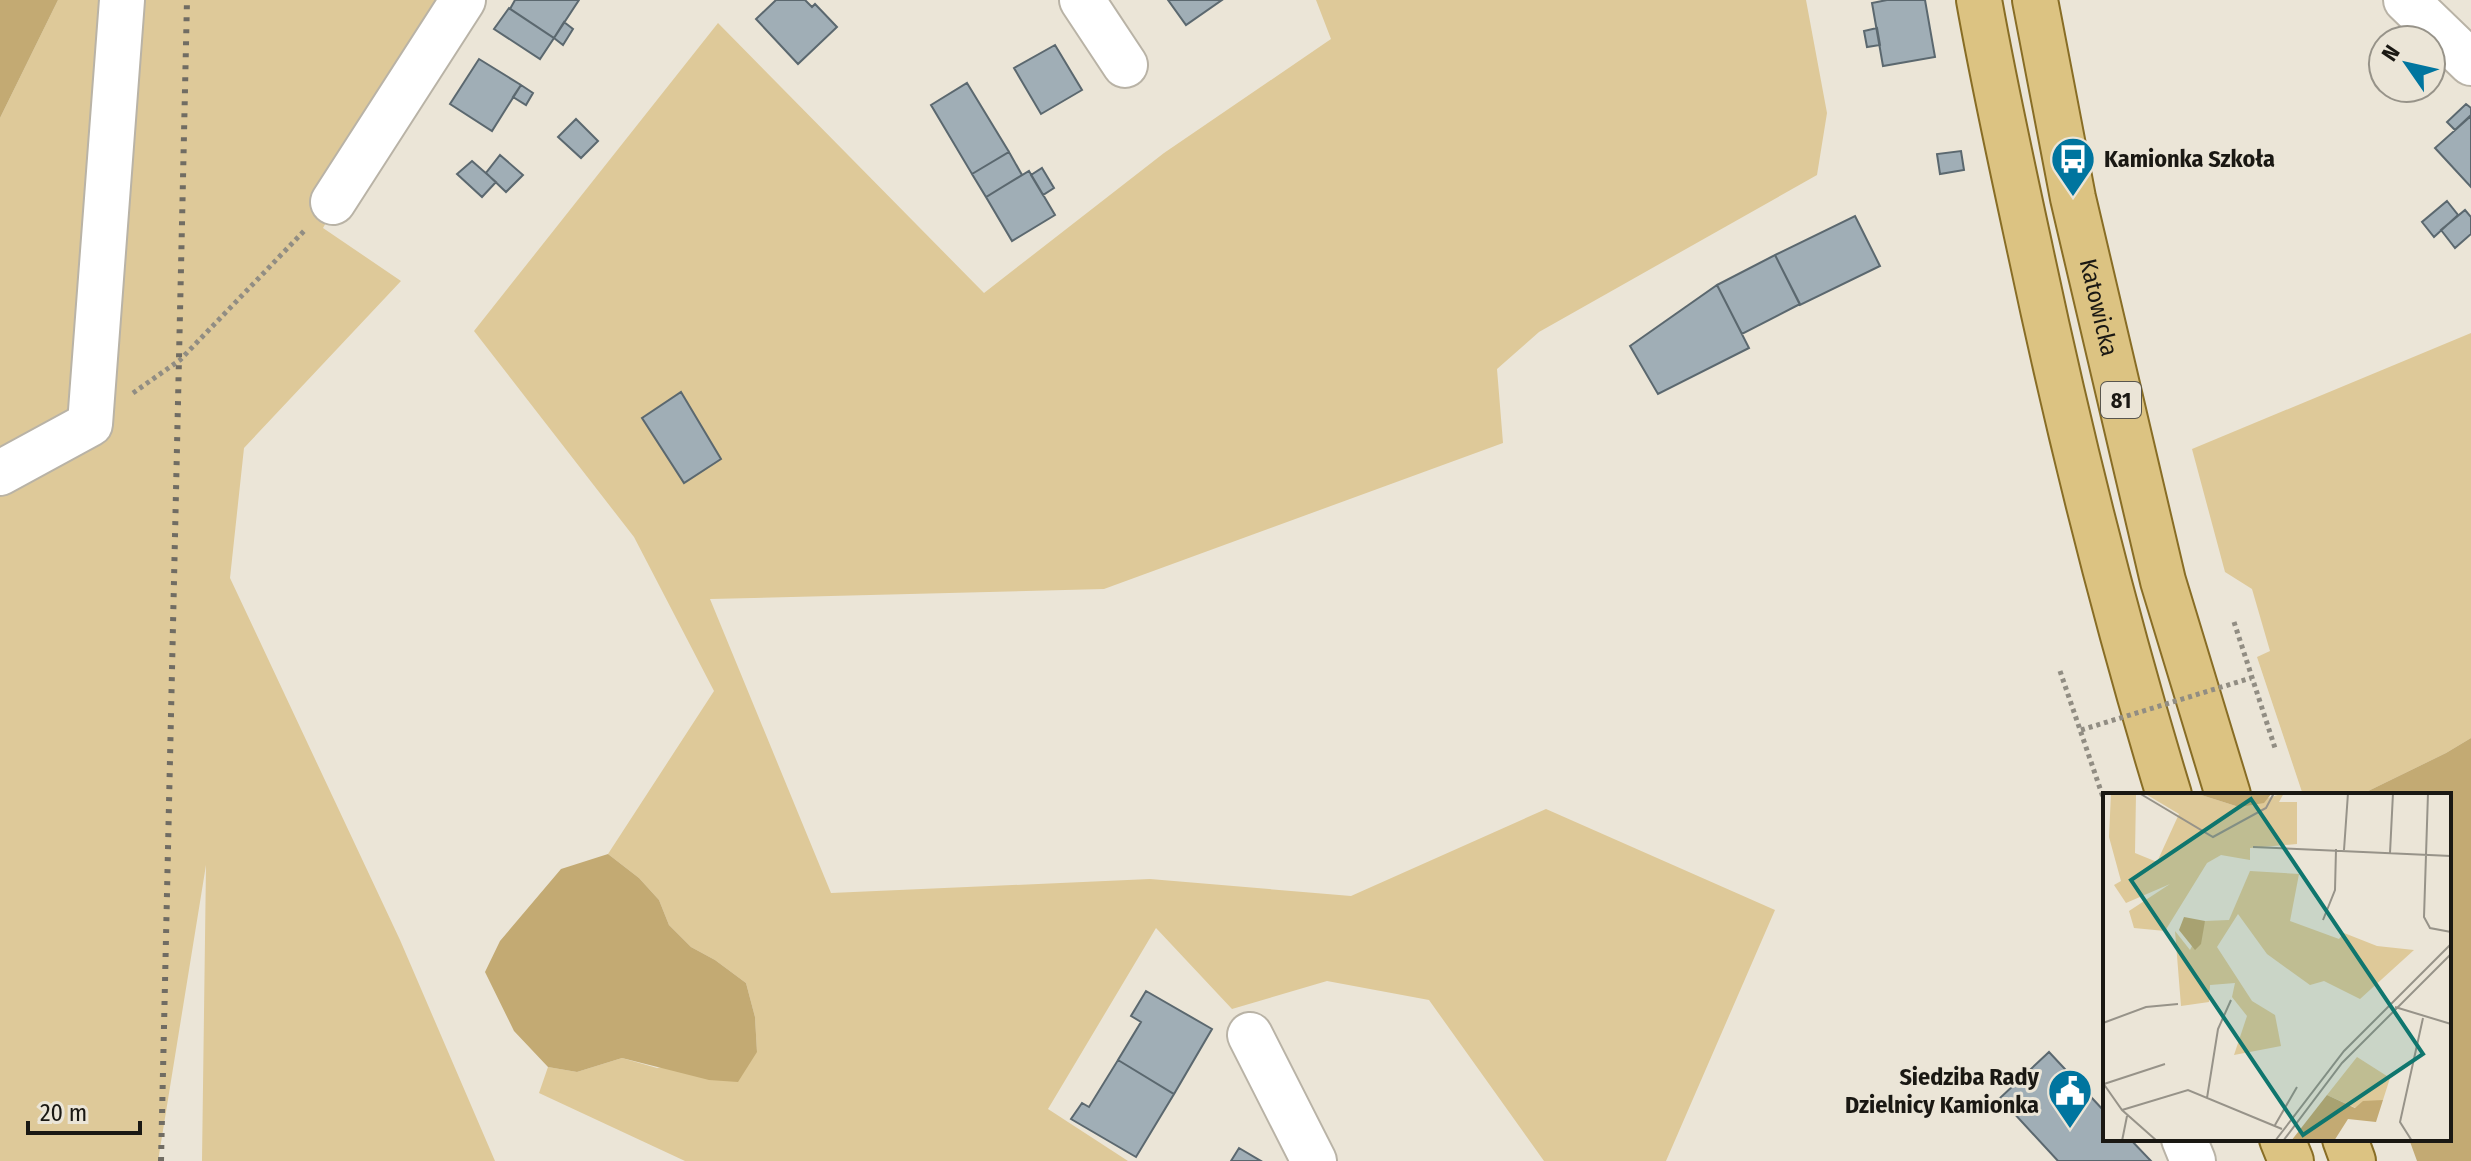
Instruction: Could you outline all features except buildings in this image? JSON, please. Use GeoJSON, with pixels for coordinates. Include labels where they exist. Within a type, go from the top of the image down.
{"type":"FeatureCollection","features":[{"type":"Feature","properties":{"kind":"main road","name":"81"},"geometry":{"type":"LineString","coordinates":[[1979,0],[2046,326],[2087,500],[2134,682],[2168,793]]}},
{"type":"Feature","properties":{"kind":"main road","name":"Katowicka"},"geometry":{"type":"LineString","coordinates":[[2035,0],[2073,198],[2163,581],[2227,793]]}},
{"type":"Feature","properties":{"kind":"main road"},"geometry":{"type":"LineString","coordinates":[[2283,1141],[2291,1161]]}},
{"type":"Feature","properties":{"kind":"main road"},"geometry":{"type":"LineString","coordinates":[[2346,1141],[2353,1161]]}},
{"type":"Feature","properties":{"kind":"street"},"geometry":{"type":"LineString","coordinates":[[0,473],[90,424],[122,0]]}},
{"type":"Feature","properties":{"kind":"street"},"geometry":{"type":"LineString","coordinates":[[333,202],[463,0]]}},
{"type":"Feature","properties":{"kind":"street"},"geometry":{"type":"LineString","coordinates":[[1082,0],[1125,65]]}},
{"type":"Feature","properties":{"kind":"street"},"geometry":{"type":"LineString","coordinates":[[2406,0],[2471,63]]}},
{"type":"Feature","properties":{"kind":"street"},"geometry":{"type":"LineString","coordinates":[[1250,1035],[1314,1161]]}},
{"type":"Feature","properties":{"kind":"street"},"geometry":{"type":"LineString","coordinates":[[2185,1141],[2193,1161]]}},
{"type":"Feature","properties":{"kind":"path"},"geometry":{"type":"LineString","coordinates":[[90,424],[180,360],[333,202]]}},
{"type":"Feature","properties":{"kind":"path"},"geometry":{"type":"LineString","coordinates":[[2234,622],[2275,748]]}},
{"type":"Feature","properties":{"kind":"path"},"geometry":{"type":"LineString","coordinates":[[2060,671],[2103,797]]}},
{"type":"Feature","properties":{"kind":"path"},"geometry":{"type":"LineString","coordinates":[[2081,730],[2251,678]]}},
{"type":"Feature","properties":{"kind":"shaded area"},"geometry":{"type":"Polygon","coordinates":[[[0,0],[58,0],[0,118],[0,0]]]}},
{"type":"Feature","properties":{"kind":"shaded area"},"geometry":{"type":"Polygon","coordinates":[[[58,0],[451,0],[323,228],[401,281],[244,448],[230,578],[400,940],[495,1161],[202,1161],[206,865],[158,1161],[0,1161],[0,118],[58,0]]]}},
{"type":"Feature","properties":{"kind":"shaded area"},"geometry":{"type":"Polygon","coordinates":[[[1316,0],[1806,0],[1827,113],[1817,175],[1539,332],[1497,369],[1503,443],[1104,589],[710,599],[831,893],[1150,879],[1351,896],[1546,809],[1775,910],[1666,1161],[1544,1161],[1429,1000],[1327,981],[1232,1009],[1156,928],[1048,1109],[1128,1161],[685,1161],[539,1093],[548,1067],[577,1072],[622,1058],[657,1068],[757,1052],[755,1017],[746,983],[691,947],[669,925],[659,900],[639,878],[608,854],[714,691],[634,537],[474,331],[718,23],[984,293],[1164,153],[1331,39],[1316,0]]]}},
{"type":"Feature","properties":{"kind":"shaded area"},"geometry":{"type":"Polygon","coordinates":[[[2471,333],[2471,738],[2364,793],[2302,793],[2257,657],[2270,651],[2252,589],[2225,572],[2192,449],[2471,333]]]}},
{"type":"Feature","properties":{"kind":"shaded area"},"geometry":{"type":"Polygon","coordinates":[[[2471,738],[2471,1161],[2417,1161],[2410,1141],[2451,1141],[2451,793],[2364,793],[2471,738]]]}},
{"type":"Feature","properties":{"kind":"shaded area"},"geometry":{"type":"Polygon","coordinates":[[[608,854],[639,878],[659,900],[669,925],[691,947],[746,983],[755,1017],[757,1052],[738,1082],[709,1080],[622,1058],[577,1072],[548,1067],[514,1031],[485,972],[500,941],[561,869],[608,854]]]}},
{"type":"Feature","properties":{"kind":"railway"},"geometry":{"type":"LineString","coordinates":[[161,1161],[187,0]]}},
{"type":"Feature","properties":{"kind":"place","name":"Kamionka Szkoła"},"geometry":{"type":"Point","coordinates":[2073,198]}},
{"type":"Feature","properties":{"kind":"place","name":"Siedziba Rady Dzielnicy Kamionka"},"geometry":{"type":"Point","coordinates":[2070,1130]}}]}
